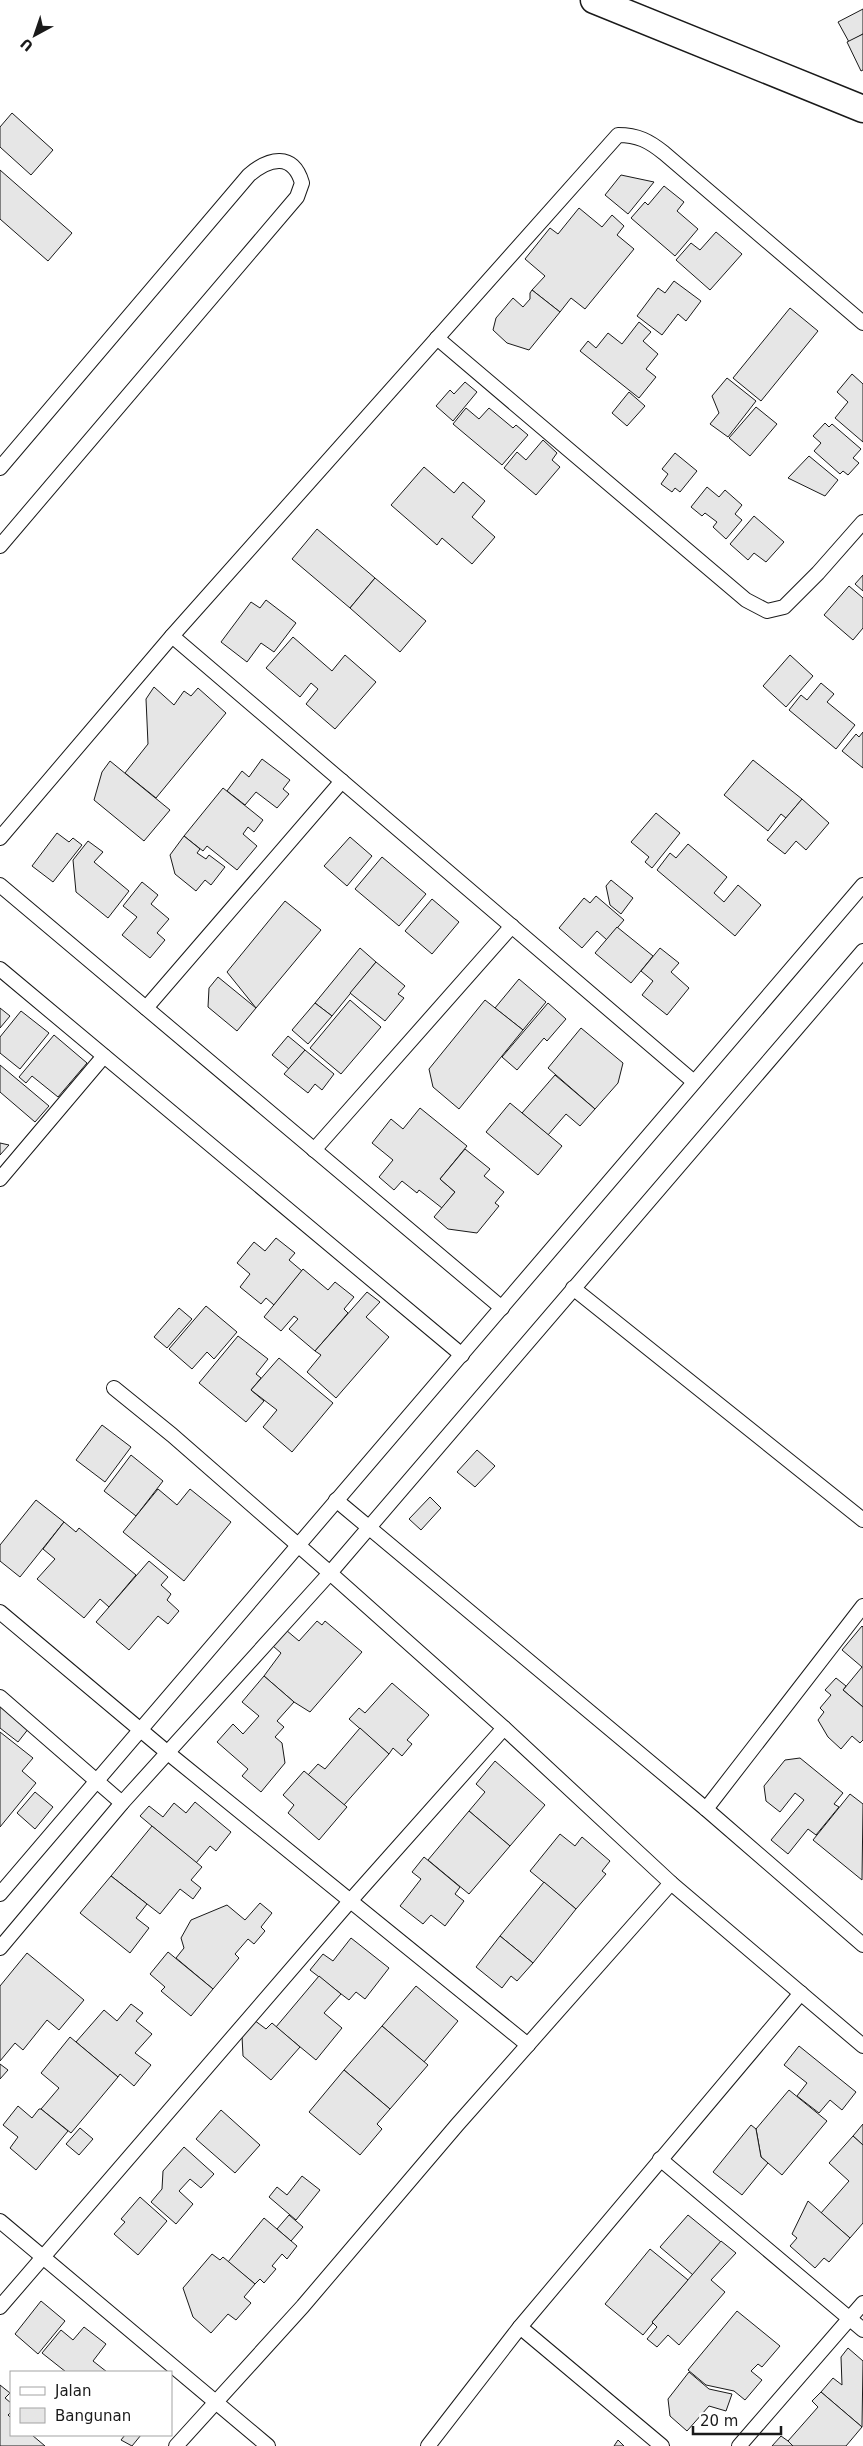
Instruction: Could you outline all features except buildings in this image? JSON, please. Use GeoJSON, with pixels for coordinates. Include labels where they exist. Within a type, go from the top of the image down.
{"type":"FeatureCollection","features":[{"type":"Feature","properties":{"kind":"street"},"geometry":{"type":"LineString","coordinates":[[594,0],[863,109]]}},
{"type":"Feature","properties":{"kind":"lane"},"geometry":{"type":"LineString","coordinates":[[0,838],[172,636],[618,135],[640,137],[664,153],[863,323]]}},
{"type":"Feature","properties":{"kind":"lane"},"geometry":{"type":"LineString","coordinates":[[0,468],[249,175],[260,166],[276,161],[287,162],[294,167],[302,183],[297,197],[0,546]]}},
{"type":"Feature","properties":{"kind":"lane"},"geometry":{"type":"LineString","coordinates":[[437,338],[746,600],[767,611],[784,607],[818,573],[863,522]]}},
{"type":"Feature","properties":{"kind":"lane"},"geometry":{"type":"LineString","coordinates":[[172,636],[694,1082]]}},
{"type":"Feature","properties":{"kind":"lane"},"geometry":{"type":"LineString","coordinates":[[146,1008],[342,781]]}},
{"type":"Feature","properties":{"kind":"lane"},"geometry":{"type":"LineString","coordinates":[[0,885],[502,1308]]}},
{"type":"Feature","properties":{"kind":"lane"},"geometry":{"type":"LineString","coordinates":[[0,1894],[863,885]]}},
{"type":"Feature","properties":{"kind":"lane"},"geometry":{"type":"LineString","coordinates":[[314,1150],[512,926]]}},
{"type":"Feature","properties":{"kind":"lane"},"geometry":{"type":"LineString","coordinates":[[0,1948],[122,1803],[330,1573],[863,951]]}},
{"type":"Feature","properties":{"kind":"lane"},"geometry":{"type":"LineString","coordinates":[[0,969],[462,1355]]}},
{"type":"Feature","properties":{"kind":"lane"},"geometry":{"type":"LineString","coordinates":[[0,1179],[104,1056]]}},
{"type":"Feature","properties":{"kind":"lane"},"geometry":{"type":"LineString","coordinates":[[573,1288],[863,1520]]}},
{"type":"Feature","properties":{"kind":"lane"},"geometry":{"type":"LineString","coordinates":[[114,1388],[330,1573],[504,1728],[671,1883],[863,2046]]}},
{"type":"Feature","properties":{"kind":"lane"},"geometry":{"type":"LineString","coordinates":[[336,1500],[706,1809],[863,1945]]}},
{"type":"Feature","properties":{"kind":"lane"},"geometry":{"type":"LineString","coordinates":[[706,1809],[863,1606]]}},
{"type":"Feature","properties":{"kind":"lane"},"geometry":{"type":"LineString","coordinates":[[0,1612],[141,1728],[168,1753],[528,2045]]}},
{"type":"Feature","properties":{"kind":"lane"},"geometry":{"type":"LineString","coordinates":[[0,1697],[122,1803]]}},
{"type":"Feature","properties":{"kind":"lane"},"geometry":{"type":"LineString","coordinates":[[0,2307],[42,2256],[351,1900],[504,1728]]}},
{"type":"Feature","properties":{"kind":"lane"},"geometry":{"type":"LineString","coordinates":[[176,2446],[303,2306],[528,2045],[671,1883]]}},
{"type":"Feature","properties":{"kind":"lane"},"geometry":{"type":"LineString","coordinates":[[428,2446],[520,2327],[801,1993]]}},
{"type":"Feature","properties":{"kind":"lane"},"geometry":{"type":"LineString","coordinates":[[660,2159],[863,2330]]}},
{"type":"Feature","properties":{"kind":"lane"},"geometry":{"type":"LineString","coordinates":[[0,2221],[268,2446]]}},
{"type":"Feature","properties":{"kind":"lane"},"geometry":{"type":"LineString","coordinates":[[739,2446],[863,2303]]}},
{"type":"Feature","properties":{"kind":"lane"},"geometry":{"type":"LineString","coordinates":[[520,2327],[662,2446]]}}]}
